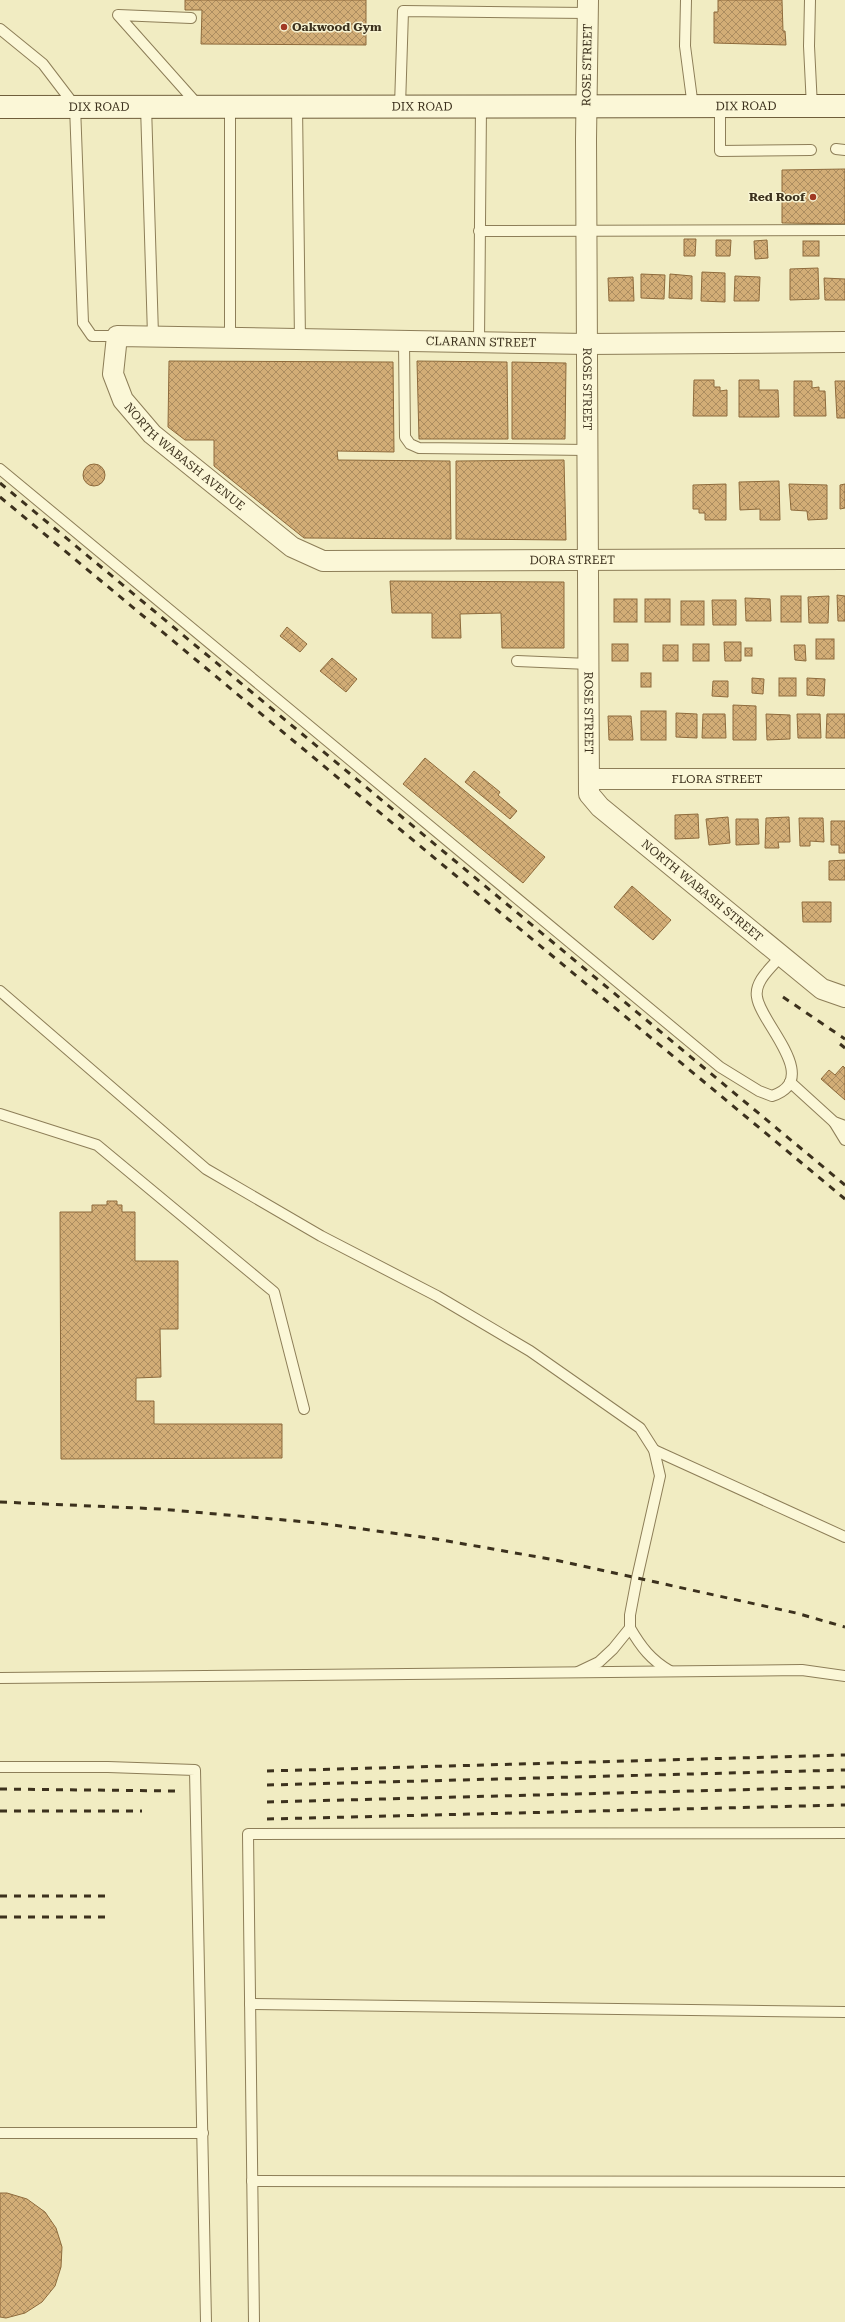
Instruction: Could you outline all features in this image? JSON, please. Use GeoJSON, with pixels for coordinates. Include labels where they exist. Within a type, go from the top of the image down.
{"type":"FeatureCollection","features":[{"type":"Feature","properties":{"kind":"main road","name":"DIX ROAD"},"geometry":{"type":"LineString","coordinates":[[0,107],[146,106],[200,108],[297,106],[845,106]]}},
{"type":"Feature","properties":{"kind":"street","name":"ROSE STREET"},"geometry":{"type":"LineString","coordinates":[[588,7],[586,107],[589,779]]}},
{"type":"Feature","properties":{"kind":"street","name":"CLARANN STREET"},"geometry":{"type":"LineString","coordinates":[[117,336],[153,335],[300,340],[587,344],[845,342]]}},
{"type":"Feature","properties":{"kind":"street","name":"NORTH WABASH AVENUE"},"geometry":{"type":"LineString","coordinates":[[117,336],[113,374],[123,400],[152,434],[300,552]]}},
{"type":"Feature","properties":{"kind":"street","name":"DORA STREET"},"geometry":{"type":"LineString","coordinates":[[300,552],[323,561],[343,562],[845,559]]}},
{"type":"Feature","properties":{"kind":"street","name":"FLORA STREET"},"geometry":{"type":"LineString","coordinates":[[589,779],[845,779]]}},
{"type":"Feature","properties":{"kind":"street","name":"NORTH WABASH STREET"},"geometry":{"type":"LineString","coordinates":[[589,779],[589,794],[600,807],[822,990],[838,995]]}},
{"type":"Feature","properties":{"kind":"lane"},"geometry":{"type":"LineString","coordinates":[[686,0],[685,46],[693,107]]}},
{"type":"Feature","properties":{"kind":"lane"},"geometry":{"type":"LineString","coordinates":[[810,0],[812,106]]}},
{"type":"Feature","properties":{"kind":"lane"},"geometry":{"type":"LineString","coordinates":[[400,106],[403,11],[588,7]]}},
{"type":"Feature","properties":{"kind":"lane"},"geometry":{"type":"LineString","coordinates":[[191,18],[118,15],[200,108]]}},
{"type":"Feature","properties":{"kind":"lane"},"geometry":{"type":"LineString","coordinates":[[0,29],[43,64],[75,106],[83,323],[92,336],[117,336]]}},
{"type":"Feature","properties":{"kind":"lane"},"geometry":{"type":"LineString","coordinates":[[146,106],[153,335]]}},
{"type":"Feature","properties":{"kind":"lane"},"geometry":{"type":"LineString","coordinates":[[297,106],[300,340]]}},
{"type":"Feature","properties":{"kind":"lane"},"geometry":{"type":"LineString","coordinates":[[479,342],[481,106]]}},
{"type":"Feature","properties":{"kind":"lane"},"geometry":{"type":"LineString","coordinates":[[230,107],[230,337]]}},
{"type":"Feature","properties":{"kind":"lane"},"geometry":{"type":"LineString","coordinates":[[720,107],[720,151],[811,150]]}},
{"type":"Feature","properties":{"kind":"lane"},"geometry":{"type":"LineString","coordinates":[[479,231],[845,230]]}},
{"type":"Feature","properties":{"kind":"lane"},"geometry":{"type":"LineString","coordinates":[[404,341],[405,437],[410,444],[419,448],[587,450]]}},
{"type":"Feature","properties":{"kind":"lane"},"geometry":{"type":"LineString","coordinates":[[0,469],[720,1067],[759,1091],[772,1096],[786,1090],[790,1082],[790,1059],[761,1009],[756,997],[759,983],[781,956]]}},
{"type":"Feature","properties":{"kind":"lane"},"geometry":{"type":"LineString","coordinates":[[516,661],[589,664]]}},
{"type":"Feature","properties":{"kind":"lane"},"geometry":{"type":"LineString","coordinates":[[0,991],[206,1168],[321,1236],[438,1296],[530,1351],[640,1428],[654,1450],[660,1476],[637,1578],[630,1615],[630,1628],[644,1651],[657,1663],[672,1672]]}},
{"type":"Feature","properties":{"kind":"lane"},"geometry":{"type":"LineString","coordinates":[[790,1082],[834,1122],[845,1140]]}},
{"type":"Feature","properties":{"kind":"lane"},"geometry":{"type":"LineString","coordinates":[[0,1114],[96,1145],[274,1292],[304,1409]]}},
{"type":"Feature","properties":{"kind":"lane"},"geometry":{"type":"LineString","coordinates":[[834,1122],[845,1126]]}},
{"type":"Feature","properties":{"kind":"lane"},"geometry":{"type":"LineString","coordinates":[[654,1450],[845,1537]]}},
{"type":"Feature","properties":{"kind":"lane"},"geometry":{"type":"LineString","coordinates":[[578,1672],[599,1662],[613,1649],[630,1628]]}},
{"type":"Feature","properties":{"kind":"lane"},"geometry":{"type":"LineString","coordinates":[[0,1678],[802,1670],[845,1676]]}},
{"type":"Feature","properties":{"kind":"lane"},"geometry":{"type":"LineString","coordinates":[[0,1767],[108,1767],[195,1770],[206,2322]]}},
{"type":"Feature","properties":{"kind":"lane"},"geometry":{"type":"LineString","coordinates":[[254,2322],[248,1834],[845,1833]]}},
{"type":"Feature","properties":{"kind":"lane"},"geometry":{"type":"LineString","coordinates":[[250,2004],[845,2012]]}},
{"type":"Feature","properties":{"kind":"lane"},"geometry":{"type":"LineString","coordinates":[[0,2133],[203,2133]]}},
{"type":"Feature","properties":{"kind":"lane"},"geometry":{"type":"LineString","coordinates":[[252,2182],[845,2182]]}},
{"type":"Feature","properties":{"kind":"building","name":"Oakwood Gym"},"geometry":{"type":"Polygon","coordinates":[[[185,0],[366,0],[366,45],[201,44],[202,10],[185,10],[185,0]]]}},
{"type":"Feature","properties":{"kind":"building"},"geometry":{"type":"Polygon","coordinates":[[[718,0],[782,0],[783,31],[785,31],[786,45],[714,43],[714,12],[718,12],[718,0]]]}},
{"type":"Feature","properties":{"kind":"building","name":"Red Roof"},"geometry":{"type":"Polygon","coordinates":[[[845,169],[845,224],[782,223],[782,170],[845,169]]]}},
{"type":"Feature","properties":{"kind":"building"},"geometry":{"type":"Polygon","coordinates":[[[684,239],[696,239],[695,256],[684,256],[684,239]]]}},
{"type":"Feature","properties":{"kind":"building"},"geometry":{"type":"Polygon","coordinates":[[[716,240],[731,240],[730,256],[716,256],[716,240]]]}},
{"type":"Feature","properties":{"kind":"building"},"geometry":{"type":"Polygon","coordinates":[[[767,240],[768,258],[755,259],[754,241],[767,240]]]}},
{"type":"Feature","properties":{"kind":"building"},"geometry":{"type":"Polygon","coordinates":[[[803,241],[819,241],[819,256],[803,256],[803,241]]]}},
{"type":"Feature","properties":{"kind":"building"},"geometry":{"type":"Polygon","coordinates":[[[818,268],[819,299],[790,300],[790,269],[818,268]]]}},
{"type":"Feature","properties":{"kind":"building"},"geometry":{"type":"Polygon","coordinates":[[[702,272],[725,273],[725,302],[701,301],[702,272]]]}},
{"type":"Feature","properties":{"kind":"building"},"geometry":{"type":"Polygon","coordinates":[[[641,274],[665,275],[664,299],[641,298],[641,274]]]}},
{"type":"Feature","properties":{"kind":"building"},"geometry":{"type":"Polygon","coordinates":[[[670,274],[692,276],[692,299],[669,298],[670,274]]]}},
{"type":"Feature","properties":{"kind":"building"},"geometry":{"type":"Polygon","coordinates":[[[735,276],[760,277],[759,301],[734,301],[735,276]]]}},
{"type":"Feature","properties":{"kind":"building"},"geometry":{"type":"Polygon","coordinates":[[[633,277],[634,301],[609,301],[608,278],[633,277]]]}},
{"type":"Feature","properties":{"kind":"building"},"geometry":{"type":"Polygon","coordinates":[[[824,278],[845,279],[845,300],[825,300],[824,278]]]}},
{"type":"Feature","properties":{"kind":"building"},"geometry":{"type":"Polygon","coordinates":[[[169,361],[393,362],[394,452],[337,451],[338,460],[450,461],[451,539],[304,538],[214,466],[214,440],[185,440],[168,427],[169,361]]]}},
{"type":"Feature","properties":{"kind":"building"},"geometry":{"type":"Polygon","coordinates":[[[417,361],[507,362],[508,439],[419,439],[417,361]]]}},
{"type":"Feature","properties":{"kind":"building"},"geometry":{"type":"Polygon","coordinates":[[[512,362],[566,363],[565,439],[512,439],[512,362]]]}},
{"type":"Feature","properties":{"kind":"building"},"geometry":{"type":"Polygon","coordinates":[[[694,380],[714,380],[714,387],[720,387],[720,391],[727,390],[727,416],[693,416],[694,380]]]}},
{"type":"Feature","properties":{"kind":"building"},"geometry":{"type":"Polygon","coordinates":[[[739,380],[759,380],[759,390],[778,390],[779,417],[739,417],[739,380]]]}},
{"type":"Feature","properties":{"kind":"building"},"geometry":{"type":"Polygon","coordinates":[[[794,381],[812,381],[812,388],[819,387],[819,391],[825,391],[826,416],[794,416],[794,381]]]}},
{"type":"Feature","properties":{"kind":"building"},"geometry":{"type":"Polygon","coordinates":[[[835,381],[845,381],[845,418],[837,418],[835,381]]]}},
{"type":"Feature","properties":{"kind":"building"},"geometry":{"type":"Polygon","coordinates":[[[564,460],[566,540],[456,539],[456,461],[564,460]]]}},
{"type":"Feature","properties":{"kind":"building"},"geometry":{"type":"Polygon","coordinates":[[[94,464],[102,467],[105,475],[102,483],[94,486],[86,483],[83,475],[86,467],[94,464]]]}},
{"type":"Feature","properties":{"kind":"building"},"geometry":{"type":"Polygon","coordinates":[[[779,481],[780,520],[760,520],[760,509],[740,510],[739,482],[779,481]]]}},
{"type":"Feature","properties":{"kind":"building"},"geometry":{"type":"Polygon","coordinates":[[[726,484],[726,520],[705,520],[705,513],[699,513],[699,509],[693,509],[693,485],[726,484]]]}},
{"type":"Feature","properties":{"kind":"building"},"geometry":{"type":"Polygon","coordinates":[[[789,484],[827,485],[827,519],[808,520],[807,511],[791,510],[789,484]]]}},
{"type":"Feature","properties":{"kind":"building"},"geometry":{"type":"Polygon","coordinates":[[[845,484],[845,508],[840,509],[840,485],[845,484]]]}},
{"type":"Feature","properties":{"kind":"building"},"geometry":{"type":"Polygon","coordinates":[[[390,581],[564,582],[564,648],[502,648],[501,613],[460,614],[461,638],[432,638],[432,613],[392,613],[390,581]]]}},
{"type":"Feature","properties":{"kind":"building"},"geometry":{"type":"Polygon","coordinates":[[[837,595],[845,596],[845,621],[838,621],[837,595]]]}},
{"type":"Feature","properties":{"kind":"building"},"geometry":{"type":"Polygon","coordinates":[[[781,596],[801,596],[801,622],[781,622],[781,596]]]}},
{"type":"Feature","properties":{"kind":"building"},"geometry":{"type":"Polygon","coordinates":[[[829,596],[828,623],[809,623],[808,597],[829,596]]]}},
{"type":"Feature","properties":{"kind":"building"},"geometry":{"type":"Polygon","coordinates":[[[745,598],[770,599],[771,621],[746,621],[745,598]]]}},
{"type":"Feature","properties":{"kind":"building"},"geometry":{"type":"Polygon","coordinates":[[[614,599],[637,599],[637,622],[614,622],[614,599]]]}},
{"type":"Feature","properties":{"kind":"building"},"geometry":{"type":"Polygon","coordinates":[[[645,599],[670,599],[670,622],[645,622],[645,599]]]}},
{"type":"Feature","properties":{"kind":"building"},"geometry":{"type":"Polygon","coordinates":[[[712,600],[736,600],[736,625],[713,625],[712,600]]]}},
{"type":"Feature","properties":{"kind":"building"},"geometry":{"type":"Polygon","coordinates":[[[681,601],[704,601],[704,625],[681,625],[681,601]]]}},
{"type":"Feature","properties":{"kind":"building"},"geometry":{"type":"Polygon","coordinates":[[[287,627],[307,644],[300,652],[280,636],[287,627]]]}},
{"type":"Feature","properties":{"kind":"building"},"geometry":{"type":"Polygon","coordinates":[[[816,639],[834,639],[834,659],[816,659],[816,639]]]}},
{"type":"Feature","properties":{"kind":"building"},"geometry":{"type":"Polygon","coordinates":[[[724,642],[741,642],[741,661],[725,661],[724,642]]]}},
{"type":"Feature","properties":{"kind":"building"},"geometry":{"type":"Polygon","coordinates":[[[612,644],[628,644],[628,661],[612,661],[612,644]]]}},
{"type":"Feature","properties":{"kind":"building"},"geometry":{"type":"Polygon","coordinates":[[[693,644],[709,644],[709,661],[693,661],[693,644]]]}},
{"type":"Feature","properties":{"kind":"building"},"geometry":{"type":"Polygon","coordinates":[[[663,645],[678,645],[678,661],[663,661],[663,645]]]}},
{"type":"Feature","properties":{"kind":"building"},"geometry":{"type":"Polygon","coordinates":[[[794,645],[805,645],[806,661],[795,660],[794,645]]]}},
{"type":"Feature","properties":{"kind":"building"},"geometry":{"type":"Polygon","coordinates":[[[745,648],[752,648],[752,656],[745,656],[745,648]]]}},
{"type":"Feature","properties":{"kind":"building"},"geometry":{"type":"Polygon","coordinates":[[[332,658],[357,679],[346,692],[320,671],[332,658]]]}},
{"type":"Feature","properties":{"kind":"building"},"geometry":{"type":"Polygon","coordinates":[[[641,673],[651,673],[651,687],[641,687],[641,673]]]}},
{"type":"Feature","properties":{"kind":"building"},"geometry":{"type":"Polygon","coordinates":[[[752,678],[764,679],[763,694],[752,693],[752,678]]]}},
{"type":"Feature","properties":{"kind":"building"},"geometry":{"type":"Polygon","coordinates":[[[779,678],[796,678],[796,696],[779,696],[779,678]]]}},
{"type":"Feature","properties":{"kind":"building"},"geometry":{"type":"Polygon","coordinates":[[[807,678],[825,679],[824,696],[807,695],[807,678]]]}},
{"type":"Feature","properties":{"kind":"building"},"geometry":{"type":"Polygon","coordinates":[[[713,681],[728,681],[728,697],[712,696],[713,681]]]}},
{"type":"Feature","properties":{"kind":"building"},"geometry":{"type":"Polygon","coordinates":[[[733,705],[756,706],[756,740],[733,740],[733,705]]]}},
{"type":"Feature","properties":{"kind":"building"},"geometry":{"type":"Polygon","coordinates":[[[641,711],[666,711],[666,740],[641,740],[641,711]]]}},
{"type":"Feature","properties":{"kind":"building"},"geometry":{"type":"Polygon","coordinates":[[[676,713],[697,714],[697,738],[676,737],[676,713]]]}},
{"type":"Feature","properties":{"kind":"building"},"geometry":{"type":"Polygon","coordinates":[[[703,714],[725,714],[726,738],[702,738],[703,714]]]}},
{"type":"Feature","properties":{"kind":"building"},"geometry":{"type":"Polygon","coordinates":[[[766,714],[790,715],[790,739],[767,740],[766,714]]]}},
{"type":"Feature","properties":{"kind":"building"},"geometry":{"type":"Polygon","coordinates":[[[797,714],[820,714],[821,738],[798,738],[797,714]]]}},
{"type":"Feature","properties":{"kind":"building"},"geometry":{"type":"Polygon","coordinates":[[[827,714],[845,714],[845,738],[826,738],[827,714]]]}},
{"type":"Feature","properties":{"kind":"building"},"geometry":{"type":"Polygon","coordinates":[[[608,716],[631,716],[633,740],[609,740],[608,716]]]}},
{"type":"Feature","properties":{"kind":"building"},"geometry":{"type":"Polygon","coordinates":[[[425,758],[545,857],[523,883],[403,784],[425,758]]]}},
{"type":"Feature","properties":{"kind":"building"},"geometry":{"type":"Polygon","coordinates":[[[474,771],[500,792],[498,795],[517,811],[510,819],[465,782],[474,771]]]}},
{"type":"Feature","properties":{"kind":"building"},"geometry":{"type":"Polygon","coordinates":[[[698,814],[699,838],[675,839],[675,815],[698,814]]]}},
{"type":"Feature","properties":{"kind":"building"},"geometry":{"type":"Polygon","coordinates":[[[728,817],[730,843],[709,845],[706,819],[728,817]]]}},
{"type":"Feature","properties":{"kind":"building"},"geometry":{"type":"Polygon","coordinates":[[[789,817],[790,842],[778,842],[779,848],[765,848],[766,818],[789,817]]]}},
{"type":"Feature","properties":{"kind":"building"},"geometry":{"type":"Polygon","coordinates":[[[799,818],[823,818],[824,842],[810,841],[810,846],[800,846],[799,818]]]}},
{"type":"Feature","properties":{"kind":"building"},"geometry":{"type":"Polygon","coordinates":[[[736,819],[758,819],[759,844],[736,845],[736,819]]]}},
{"type":"Feature","properties":{"kind":"building"},"geometry":{"type":"Polygon","coordinates":[[[831,821],[845,821],[845,853],[839,853],[839,845],[831,845],[831,821]]]}},
{"type":"Feature","properties":{"kind":"building"},"geometry":{"type":"Polygon","coordinates":[[[845,860],[845,880],[829,880],[829,861],[845,860]]]}},
{"type":"Feature","properties":{"kind":"building"},"geometry":{"type":"Polygon","coordinates":[[[632,886],[671,920],[653,940],[614,907],[632,886]]]}},
{"type":"Feature","properties":{"kind":"building"},"geometry":{"type":"Polygon","coordinates":[[[802,902],[831,902],[831,922],[803,922],[802,902]]]}},
{"type":"Feature","properties":{"kind":"building"},"geometry":{"type":"Polygon","coordinates":[[[843,1066],[845,1068],[845,1100],[821,1079],[829,1070],[835,1075],[843,1066]]]}},
{"type":"Feature","properties":{"kind":"building"},"geometry":{"type":"Polygon","coordinates":[[[107,1201],[117,1201],[117,1205],[122,1205],[122,1212],[135,1212],[135,1261],[178,1261],[178,1329],[160,1329],[161,1377],[136,1378],[136,1401],[154,1401],[154,1424],[282,1424],[282,1458],[61,1459],[60,1212],[92,1212],[92,1205],[107,1205],[107,1201]]]}},
{"type":"Feature","properties":{"kind":"building"},"geometry":{"type":"Polygon","coordinates":[[[0,2193],[7,2193],[27,2199],[45,2212],[56,2228],[62,2247],[61,2267],[55,2286],[42,2302],[25,2313],[6,2318],[0,2317],[0,2193]]]}},
{"type":"Feature","properties":{"kind":"railway"},"geometry":{"type":"LineString","coordinates":[[0,483],[845,1185]]}},
{"type":"Feature","properties":{"kind":"railway"},"geometry":{"type":"LineString","coordinates":[[0,497],[845,1199]]}},
{"type":"Feature","properties":{"kind":"railway"},"geometry":{"type":"LineString","coordinates":[[783,997],[845,1039]]}},
{"type":"Feature","properties":{"kind":"railway"},"geometry":{"type":"LineString","coordinates":[[840,1044],[845,1048]]}},
{"type":"Feature","properties":{"kind":"railway"},"geometry":{"type":"LineString","coordinates":[[0,1502],[160,1509],[318,1523],[436,1539],[555,1560],[796,1613],[845,1627]]}},
{"type":"Feature","properties":{"kind":"railway"},"geometry":{"type":"LineString","coordinates":[[267,1771],[845,1755]]}},
{"type":"Feature","properties":{"kind":"railway"},"geometry":{"type":"LineString","coordinates":[[267,1785],[845,1770]]}},
{"type":"Feature","properties":{"kind":"railway"},"geometry":{"type":"LineString","coordinates":[[267,1802],[845,1787]]}},
{"type":"Feature","properties":{"kind":"railway"},"geometry":{"type":"LineString","coordinates":[[0,1789],[175,1791]]}},
{"type":"Feature","properties":{"kind":"railway"},"geometry":{"type":"LineString","coordinates":[[267,1819],[845,1805]]}},
{"type":"Feature","properties":{"kind":"railway"},"geometry":{"type":"LineString","coordinates":[[0,1811],[142,1811]]}},
{"type":"Feature","properties":{"kind":"railway"},"geometry":{"type":"LineString","coordinates":[[0,1896],[109,1896]]}},
{"type":"Feature","properties":{"kind":"railway"},"geometry":{"type":"LineString","coordinates":[[0,1917],[111,1917]]}},
{"type":"Feature","properties":{"kind":"place","name":"Oakwood Gym"},"geometry":{"type":"Point","coordinates":[284,27]}},
{"type":"Feature","properties":{"kind":"place","name":"Red Roof"},"geometry":{"type":"Point","coordinates":[813,197]}}]}
